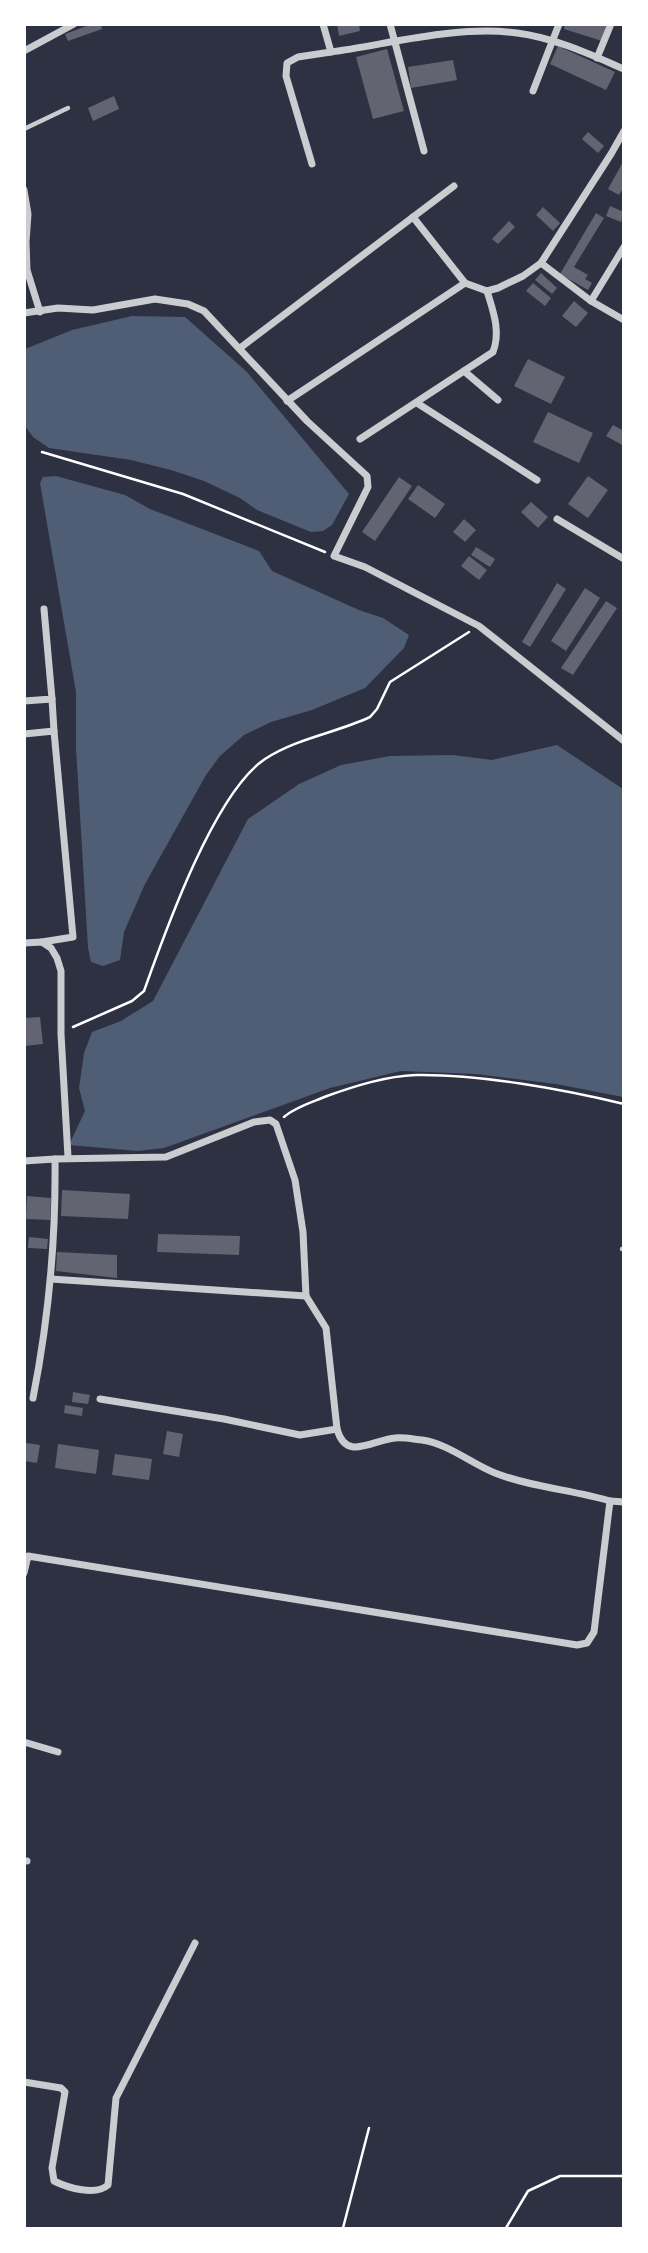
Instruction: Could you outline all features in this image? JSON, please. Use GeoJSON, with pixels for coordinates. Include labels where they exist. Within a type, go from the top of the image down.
{"type":"FeatureCollection","features":[{"type":"Feature","properties":{"kind":"street"},"geometry":{"type":"LineString","coordinates":[[24,51],[74,24]]}},
{"type":"Feature","properties":{"kind":"street"},"geometry":{"type":"LineString","coordinates":[[323,24],[331,51]]}},
{"type":"Feature","properties":{"kind":"street"},"geometry":{"type":"LineString","coordinates":[[390,24],[424,151]]}},
{"type":"Feature","properties":{"kind":"street"},"geometry":{"type":"LineString","coordinates":[[533,91],[559,24]]}},
{"type":"Feature","properties":{"kind":"street"},"geometry":{"type":"LineString","coordinates":[[597,58],[611,24]]}},
{"type":"Feature","properties":{"kind":"street"},"geometry":{"type":"LineString","coordinates":[[312,164],[286,76],[287,63],[298,57],[461,29],[500,29],[554,41],[624,69]]}},
{"type":"Feature","properties":{"kind":"street"},"geometry":{"type":"LineString","coordinates":[[413,217],[465,283],[487,291],[523,276],[541,262],[624,131]]}},
{"type":"Feature","properties":{"kind":"street"},"geometry":{"type":"LineString","coordinates":[[240,348],[454,186]]}},
{"type":"Feature","properties":{"kind":"street"},"geometry":{"type":"LineString","coordinates":[[24,190],[28,214],[27,270],[40,312]]}},
{"type":"Feature","properties":{"kind":"street"},"geometry":{"type":"LineString","coordinates":[[591,301],[624,247]]}},
{"type":"Feature","properties":{"kind":"street"},"geometry":{"type":"LineString","coordinates":[[541,262],[591,301],[624,320]]}},
{"type":"Feature","properties":{"kind":"street"},"geometry":{"type":"LineString","coordinates":[[287,401],[465,283]]}},
{"type":"Feature","properties":{"kind":"street"},"geometry":{"type":"LineString","coordinates":[[360,439],[493,352],[497,342],[496,323],[487,291]]}},
{"type":"Feature","properties":{"kind":"street"},"geometry":{"type":"LineString","coordinates":[[24,313],[58,308],[93,310],[155,299],[188,303],[204,311],[287,401],[367,476],[368,487],[334,556],[365,567],[479,626],[624,741]]}},
{"type":"Feature","properties":{"kind":"street"},"geometry":{"type":"LineString","coordinates":[[464,372],[498,400]]}},
{"type":"Feature","properties":{"kind":"street"},"geometry":{"type":"LineString","coordinates":[[417,403],[537,480]]}},
{"type":"Feature","properties":{"kind":"street"},"geometry":{"type":"LineString","coordinates":[[557,519],[624,559]]}},
{"type":"Feature","properties":{"kind":"street"},"geometry":{"type":"LineString","coordinates":[[24,943],[73,937],[44,609]]}},
{"type":"Feature","properties":{"kind":"street"},"geometry":{"type":"LineString","coordinates":[[24,701],[52,699]]}},
{"type":"Feature","properties":{"kind":"street"},"geometry":{"type":"LineString","coordinates":[[24,734],[54,731]]}},
{"type":"Feature","properties":{"kind":"street"},"geometry":{"type":"LineString","coordinates":[[42,942],[51,948],[61,971],[61,1034],[68,1157]]}},
{"type":"Feature","properties":{"kind":"street"},"geometry":{"type":"LineString","coordinates":[[24,1161],[68,1157],[166,1157],[254,1122],[270,1120],[276,1124],[295,1180],[303,1232],[306,1296],[326,1328],[337,1429],[341,1442],[346,1446],[358,1448],[397,1438],[425,1441],[448,1448],[495,1473],[610,1502],[624,1502]]}},
{"type":"Feature","properties":{"kind":"street"},"geometry":{"type":"LineString","coordinates":[[33,1398],[47,1330],[55,1159]]}},
{"type":"Feature","properties":{"kind":"street"},"geometry":{"type":"LineString","coordinates":[[51,1279],[306,1296]]}},
{"type":"Feature","properties":{"kind":"street"},"geometry":{"type":"LineString","coordinates":[[100,1399],[224,1419],[300,1435],[337,1429]]}},
{"type":"Feature","properties":{"kind":"street"},"geometry":{"type":"LineString","coordinates":[[24,1573],[28,1556],[577,1645],[587,1643],[594,1632],[610,1502]]}},
{"type":"Feature","properties":{"kind":"street"},"geometry":{"type":"LineString","coordinates":[[24,1742],[58,1752]]}},
{"type":"Feature","properties":{"kind":"street"},"geometry":{"type":"LineString","coordinates":[[24,2082],[65,2091],[52,2168],[54,2180],[95,2191],[105,2188],[108,2185],[116,2098],[195,1943]]}},
{"type":"Feature","properties":{"kind":"lane"},"geometry":{"type":"LineString","coordinates":[[24,129],[68,108]]}},
{"type":"Feature","properties":{"kind":"path"},"geometry":{"type":"LineString","coordinates":[[42,452],[183,494],[334,556]]}},
{"type":"Feature","properties":{"kind":"path"},"geometry":{"type":"LineString","coordinates":[[61,1034],[132,1001],[144,990],[170,919],[223,808],[242,781],[264,759],[298,742],[370,717],[377,709],[390,682],[479,626]]}},
{"type":"Feature","properties":{"kind":"path"},"geometry":{"type":"LineString","coordinates":[[276,1124],[288,1113],[346,1089],[415,1075],[527,1086],[624,1104]]}},
{"type":"Feature","properties":{"kind":"path"},"geometry":{"type":"LineString","coordinates":[[342,2228],[369,2128]]}},
{"type":"Feature","properties":{"kind":"path"},"geometry":{"type":"LineString","coordinates":[[506,2228],[528,2191],[560,2176],[624,2176]]}},
{"type":"Feature","properties":{"kind":"water"},"geometry":{"type":"Polygon","coordinates":[[[132,316],[185,317],[246,371],[349,494],[332,525],[323,531],[311,532],[257,510],[240,498],[204,481],[131,460],[49,448],[33,437],[25,426],[25,349],[72,330],[132,316]]]}},
{"type":"Feature","properties":{"kind":"water"},"geometry":{"type":"Polygon","coordinates":[[[56,476],[125,495],[150,509],[259,551],[272,571],[383,618],[409,635],[404,648],[365,688],[312,710],[271,722],[244,735],[220,756],[206,775],[145,884],[124,932],[120,960],[103,966],[91,962],[88,948],[76,748],[76,692],[40,483],[43,477],[56,476]]]}},
{"type":"Feature","properties":{"kind":"water"},"geometry":{"type":"Polygon","coordinates":[[[557,745],[623,789],[623,1097],[556,1084],[476,1074],[401,1071],[330,1088],[164,1148],[138,1151],[69,1145],[85,1111],[79,1088],[84,1053],[92,1032],[121,1021],[153,1001],[248,819],[299,784],[341,765],[390,756],[453,755],[492,760],[557,745]]]}},
{"type":"Feature","properties":{"kind":"building"},"geometry":{"type":"Polygon","coordinates":[[[92,24],[101,24],[102,29],[68,41],[65,34],[92,24]]]}},
{"type":"Feature","properties":{"kind":"building"},"geometry":{"type":"Polygon","coordinates":[[[337,24],[359,24],[360,31],[339,36],[337,24]]]}},
{"type":"Feature","properties":{"kind":"building"},"geometry":{"type":"Polygon","coordinates":[[[565,24],[607,24],[602,41],[564,29],[565,24]]]}},
{"type":"Feature","properties":{"kind":"building"},"geometry":{"type":"Polygon","coordinates":[[[558,46],[615,72],[606,90],[550,64],[558,46]]]}},
{"type":"Feature","properties":{"kind":"building"},"geometry":{"type":"Polygon","coordinates":[[[387,49],[404,111],[373,119],[356,57],[387,49]]]}},
{"type":"Feature","properties":{"kind":"building"},"geometry":{"type":"Polygon","coordinates":[[[453,60],[457,80],[411,88],[408,67],[453,60]]]}},
{"type":"Feature","properties":{"kind":"building"},"geometry":{"type":"Polygon","coordinates":[[[114,96],[119,109],[93,121],[88,108],[114,96]]]}},
{"type":"Feature","properties":{"kind":"building"},"geometry":{"type":"Polygon","coordinates":[[[588,132],[604,146],[598,153],[582,139],[588,132]]]}},
{"type":"Feature","properties":{"kind":"building"},"geometry":{"type":"Polygon","coordinates":[[[624,160],[624,187],[619,195],[608,189],[624,160]]]}},
{"type":"Feature","properties":{"kind":"building"},"geometry":{"type":"Polygon","coordinates":[[[610,206],[624,212],[621,222],[606,216],[610,206]]]}},
{"type":"Feature","properties":{"kind":"building"},"geometry":{"type":"Polygon","coordinates":[[[543,207],[560,223],[553,231],[536,215],[543,207]]]}},
{"type":"Feature","properties":{"kind":"building"},"geometry":{"type":"Polygon","coordinates":[[[596,213],[604,218],[574,267],[588,275],[585,279],[592,283],[588,290],[560,274],[596,213]]]}},
{"type":"Feature","properties":{"kind":"building"},"geometry":{"type":"Polygon","coordinates":[[[509,221],[515,227],[498,244],[492,239],[509,221]]]}},
{"type":"Feature","properties":{"kind":"building"},"geometry":{"type":"Polygon","coordinates":[[[541,273],[557,288],[552,294],[535,280],[541,273]]]}},
{"type":"Feature","properties":{"kind":"building"},"geometry":{"type":"Polygon","coordinates":[[[533,283],[551,298],[545,306],[526,291],[533,283]]]}},
{"type":"Feature","properties":{"kind":"building"},"geometry":{"type":"Polygon","coordinates":[[[574,301],[588,313],[576,327],[562,316],[574,301]]]}},
{"type":"Feature","properties":{"kind":"building"},"geometry":{"type":"Polygon","coordinates":[[[528,359],[565,377],[551,404],[514,386],[528,359]]]}},
{"type":"Feature","properties":{"kind":"building"},"geometry":{"type":"Polygon","coordinates":[[[548,412],[593,433],[579,463],[533,442],[548,412]]]}},
{"type":"Feature","properties":{"kind":"building"},"geometry":{"type":"Polygon","coordinates":[[[613,425],[624,431],[624,446],[606,436],[613,425]]]}},
{"type":"Feature","properties":{"kind":"building"},"geometry":{"type":"Polygon","coordinates":[[[588,476],[608,490],[588,518],[568,504],[588,476]]]}},
{"type":"Feature","properties":{"kind":"building"},"geometry":{"type":"Polygon","coordinates":[[[399,477],[412,486],[375,541],[362,532],[399,477]]]}},
{"type":"Feature","properties":{"kind":"building"},"geometry":{"type":"Polygon","coordinates":[[[418,485],[445,504],[435,518],[408,499],[418,485]]]}},
{"type":"Feature","properties":{"kind":"building"},"geometry":{"type":"Polygon","coordinates":[[[531,502],[548,517],[538,528],[521,512],[531,502]]]}},
{"type":"Feature","properties":{"kind":"building"},"geometry":{"type":"Polygon","coordinates":[[[464,519],[476,530],[465,542],[453,532],[464,519]]]}},
{"type":"Feature","properties":{"kind":"building"},"geometry":{"type":"Polygon","coordinates":[[[476,547],[495,559],[490,567],[471,555],[476,547]]]}},
{"type":"Feature","properties":{"kind":"building"},"geometry":{"type":"Polygon","coordinates":[[[469,556],[487,570],[479,580],[461,566],[469,556]]]}},
{"type":"Feature","properties":{"kind":"building"},"geometry":{"type":"Polygon","coordinates":[[[557,583],[566,589],[530,647],[522,642],[557,583]]]}},
{"type":"Feature","properties":{"kind":"building"},"geometry":{"type":"Polygon","coordinates":[[[585,588],[600,598],[566,651],[551,641],[585,588]]]}},
{"type":"Feature","properties":{"kind":"building"},"geometry":{"type":"Polygon","coordinates":[[[606,601],[617,608],[573,675],[561,668],[606,601]]]}},
{"type":"Feature","properties":{"kind":"building"},"geometry":{"type":"Polygon","coordinates":[[[40,1017],[43,1044],[24,1046],[24,1018],[40,1017]]]}},
{"type":"Feature","properties":{"kind":"building"},"geometry":{"type":"Polygon","coordinates":[[[62,1190],[130,1194],[128,1219],[61,1216],[62,1190]]]}},
{"type":"Feature","properties":{"kind":"building"},"geometry":{"type":"Polygon","coordinates":[[[27,1196],[51,1198],[50,1220],[26,1219],[27,1196]]]}},
{"type":"Feature","properties":{"kind":"building"},"geometry":{"type":"Polygon","coordinates":[[[158,1234],[240,1236],[239,1255],[157,1252],[158,1234]]]}},
{"type":"Feature","properties":{"kind":"building"},"geometry":{"type":"Polygon","coordinates":[[[29,1237],[48,1239],[47,1249],[28,1248],[29,1237]]]}},
{"type":"Feature","properties":{"kind":"building"},"geometry":{"type":"Polygon","coordinates":[[[57,1252],[117,1255],[117,1278],[56,1271],[57,1252]]]}},
{"type":"Feature","properties":{"kind":"building"},"geometry":{"type":"Polygon","coordinates":[[[73,1392],[90,1395],[88,1404],[72,1402],[73,1392]]]}},
{"type":"Feature","properties":{"kind":"building"},"geometry":{"type":"Polygon","coordinates":[[[65,1405],[83,1408],[82,1416],[64,1413],[65,1405]]]}},
{"type":"Feature","properties":{"kind":"building"},"geometry":{"type":"Polygon","coordinates":[[[167,1431],[183,1434],[179,1457],[163,1454],[167,1431]]]}},
{"type":"Feature","properties":{"kind":"building"},"geometry":{"type":"Polygon","coordinates":[[[26,1443],[40,1445],[37,1463],[24,1461],[26,1443]]]}},
{"type":"Feature","properties":{"kind":"building"},"geometry":{"type":"Polygon","coordinates":[[[58,1444],[99,1450],[96,1474],[55,1468],[58,1444]]]}},
{"type":"Feature","properties":{"kind":"building"},"geometry":{"type":"Polygon","coordinates":[[[115,1454],[152,1459],[149,1480],[112,1475],[115,1454]]]}}]}
